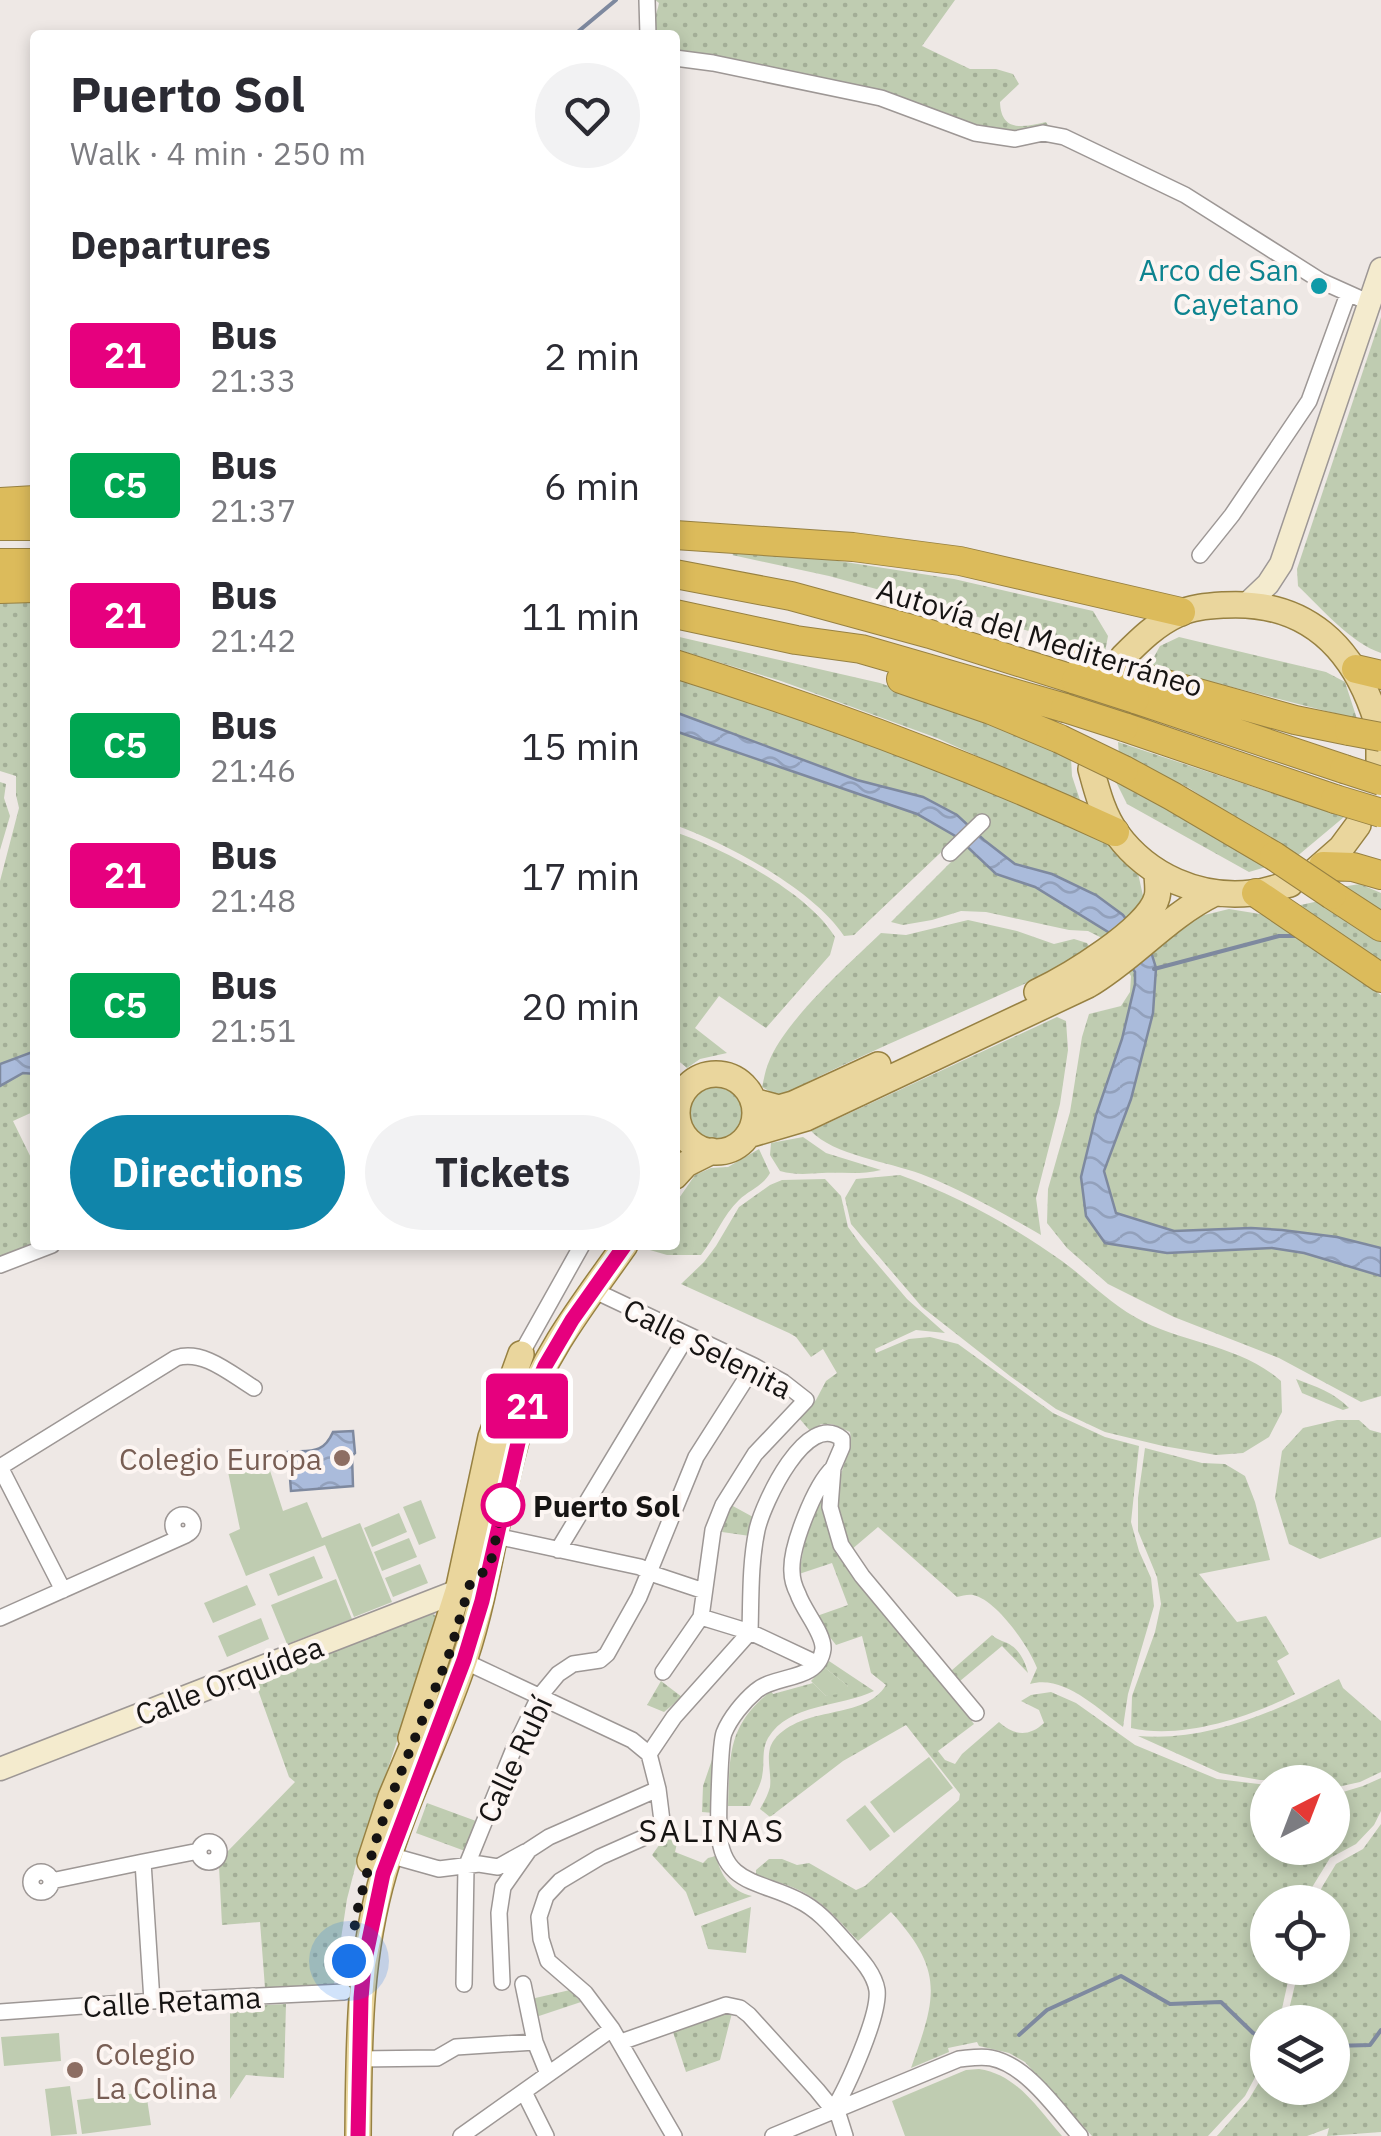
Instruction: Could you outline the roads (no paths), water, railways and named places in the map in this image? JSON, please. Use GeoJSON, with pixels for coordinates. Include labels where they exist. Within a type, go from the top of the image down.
{"type":"FeatureCollection","features":[{"type":"Feature","properties":{"kind":"highway"},"geometry":{"type":"LineString","coordinates":[[0,502],[30,500]]}},
{"type":"Feature","properties":{"kind":"highway"},"geometry":{"type":"LineString","coordinates":[[0,526],[30,526]]}},
{"type":"Feature","properties":{"kind":"highway"},"geometry":{"type":"LineString","coordinates":[[680,535],[853,547],[960,561],[1181,612]]}},
{"type":"Feature","properties":{"kind":"highway"},"geometry":{"type":"LineString","coordinates":[[0,564],[30,563]]}},
{"type":"Feature","properties":{"kind":"highway","name":"Autovía del Mediterráneo"},"geometry":{"type":"LineString","coordinates":[[680,575],[791,596],[1080,671],[1140,689],[1344,769],[1379,750]]}},
{"type":"Feature","properties":{"kind":"highway"},"geometry":{"type":"LineString","coordinates":[[0,589],[30,588]]}},
{"type":"Feature","properties":{"kind":"highway","name":"Autovía del Mediterráneo"},"geometry":{"type":"LineString","coordinates":[[680,615],[796,640],[861,648],[1065,708],[1335,798],[1370,819]]}},
{"type":"Feature","properties":{"kind":"highway"},"geometry":{"type":"LineString","coordinates":[[796,640],[856,666],[1079,739],[1124,770],[1274,856],[1381,926]]}},
{"type":"Feature","properties":{"kind":"highway"},"geometry":{"type":"LineString","coordinates":[[680,666],[876,733],[988,776],[1115,832]]}},
{"type":"Feature","properties":{"kind":"highway"},"geometry":{"type":"LineString","coordinates":[[1140,689],[1349,731],[1379,750]]}},
{"type":"Feature","properties":{"kind":"highway"},"geometry":{"type":"LineString","coordinates":[[1320,868],[1353,867],[1381,875]]}},
{"type":"Feature","properties":{"kind":"highway"},"geometry":{"type":"LineString","coordinates":[[1256,893],[1381,978]]}},
{"type":"Feature","properties":{"kind":"main road"},"geometry":{"type":"LineString","coordinates":[[1123,658],[1152,630],[1181,612],[1247,604],[1292,614],[1368,672],[1379,750]]}},
{"type":"Feature","properties":{"kind":"main road"},"geometry":{"type":"LineString","coordinates":[[1091,769],[1099,799],[1115,832],[1157,872],[1182,885],[1215,893],[1256,893],[1290,884]]}},
{"type":"Feature","properties":{"kind":"main road"},"geometry":{"type":"LineString","coordinates":[[1320,868],[1370,819]]}},
{"type":"Feature","properties":{"kind":"main road"},"geometry":{"type":"LineString","coordinates":[[1153,922],[1157,872]]}},
{"type":"Feature","properties":{"kind":"main road"},"geometry":{"type":"LineString","coordinates":[[680,1171],[712,1151],[732,1148],[748,1135],[806,1118],[1088,986],[1104,965],[1153,922],[1215,893]]}},
{"type":"Feature","properties":{"kind":"main road"},"geometry":{"type":"LineString","coordinates":[[754,1101],[779,1108],[793,1104],[1104,965]]}},
{"type":"Feature","properties":{"kind":"main road"},"geometry":{"type":"LineString","coordinates":[[682,1086],[711,1074],[726,1075],[740,1082],[754,1101],[755,1119],[748,1135]]}},
{"type":"Feature","properties":{"kind":"main road"},"geometry":{"type":"LineString","coordinates":[[680,1134],[712,1151]]}},
{"type":"Feature","properties":{"kind":"main road"},"geometry":{"type":"LineString","coordinates":[[343,2136],[344,1992],[357,1912],[374,1846],[450,1652],[473,1580],[501,1442],[530,1358],[602,1250]]}},
{"type":"Feature","properties":{"kind":"main road"},"geometry":{"type":"LineString","coordinates":[[473,1580],[496,1536],[525,1412],[545,1366],[621,1250]]}},
{"type":"Feature","properties":{"kind":"main road"},"geometry":{"type":"LineString","coordinates":[[358,2136],[360,2006],[377,1898],[389,1855],[464,1660],[490,1437],[521,1354]]}},
{"type":"Feature","properties":{"kind":"street"},"geometry":{"type":"LineString","coordinates":[[647,0],[648,30]]}},
{"type":"Feature","properties":{"kind":"street"},"geometry":{"type":"LineString","coordinates":[[680,59],[882,98],[975,133],[1015,139],[1043,133],[1064,137],[1185,195],[1322,281],[1370,303]]}},
{"type":"Feature","properties":{"kind":"street"},"geometry":{"type":"LineString","coordinates":[[1247,604],[1268,584],[1281,564],[1381,270]]}},
{"type":"Feature","properties":{"kind":"street"},"geometry":{"type":"LineString","coordinates":[[1200,555],[1232,515],[1309,401],[1348,294]]}},
{"type":"Feature","properties":{"kind":"street"},"geometry":{"type":"LineString","coordinates":[[1281,564],[1281,584],[1292,614]]}},
{"type":"Feature","properties":{"kind":"street"},"geometry":{"type":"LineString","coordinates":[[950,852],[982,822]]}},
{"type":"Feature","properties":{"kind":"street"},"geometry":{"type":"LineString","coordinates":[[0,1266],[40,1250]]}},
{"type":"Feature","properties":{"kind":"street"},"geometry":{"type":"LineString","coordinates":[[521,1354],[579,1250]]}},
{"type":"Feature","properties":{"kind":"street","name":"Calle Selenita"},"geometry":{"type":"LineString","coordinates":[[593,1290],[754,1366],[784,1382],[806,1400],[755,1454],[723,1505],[713,1530],[701,1618],[663,1672]]}},
{"type":"Feature","properties":{"kind":"street"},"geometry":{"type":"LineString","coordinates":[[558,1550],[687,1336]]}},
{"type":"Feature","properties":{"kind":"street"},"geometry":{"type":"LineString","coordinates":[[63,1590],[0,1467],[186,1354],[202,1357],[254,1388]]}},
{"type":"Feature","properties":{"kind":"street","name":"Calle Rubí"},"geometry":{"type":"LineString","coordinates":[[464,1984],[466,1868],[539,1696],[573,1664],[600,1660],[607,1654],[639,1596],[696,1458],[754,1366]]}},
{"type":"Feature","properties":{"kind":"street"},"geometry":{"type":"LineString","coordinates":[[649,1754],[674,1716],[750,1632],[751,1572],[758,1526],[790,1462],[803,1445],[825,1431],[842,1439],[833,1468],[830,1507],[841,1545],[862,1576],[976,1713]]}},
{"type":"Feature","properties":{"kind":"street"},"geometry":{"type":"LineString","coordinates":[[833,1468],[823,1477],[812,1500],[797,1539],[791,1571],[823,1646],[816,1663],[802,1675],[758,1689],[723,1736],[719,1835],[729,1866],[735,1872],[818,1912],[874,1978],[877,2004],[848,2086],[833,2110]]}},
{"type":"Feature","properties":{"kind":"street"},"geometry":{"type":"LineString","coordinates":[[0,1618],[186,1535]]}},
{"type":"Feature","properties":{"kind":"street"},"geometry":{"type":"LineString","coordinates":[[496,1536],[640,1567],[704,1591]]}},
{"type":"Feature","properties":{"kind":"street","name":"Calle Orquídea"},"geometry":{"type":"LineString","coordinates":[[0,1769],[473,1580]]}},
{"type":"Feature","properties":{"kind":"street"},"geometry":{"type":"LineString","coordinates":[[701,1618],[750,1632],[816,1663]]}},
{"type":"Feature","properties":{"kind":"street"},"geometry":{"type":"LineString","coordinates":[[464,1660],[632,1740],[649,1754],[662,1829],[600,1857],[560,1881],[546,1896],[539,1917],[548,1961],[585,1994],[617,2036],[674,2136]]}},
{"type":"Feature","properties":{"kind":"street"},"geometry":{"type":"LineString","coordinates":[[389,1855],[439,1870],[479,1864],[498,1867],[549,1837],[658,1789]]}},
{"type":"Feature","properties":{"kind":"street"},"geometry":{"type":"LineString","coordinates":[[502,1982],[498,1913],[503,1887],[529,1850]]}},
{"type":"Feature","properties":{"kind":"street"},"geometry":{"type":"LineString","coordinates":[[51,1880],[200,1851]]}},
{"type":"Feature","properties":{"kind":"street"},"geometry":{"type":"LineString","coordinates":[[143,1862],[152,2001]]}},
{"type":"Feature","properties":{"kind":"street"},"geometry":{"type":"LineString","coordinates":[[524,1984],[535,2042],[548,2074]]}},
{"type":"Feature","properties":{"kind":"street","name":"Calle Retama"},"geometry":{"type":"LineString","coordinates":[[0,2012],[344,1992]]}},
{"type":"Feature","properties":{"kind":"street"},"geometry":{"type":"LineString","coordinates":[[461,2136],[548,2074],[617,2036],[726,2005],[749,2015],[839,2117],[845,2136]]}},
{"type":"Feature","properties":{"kind":"street"},"geometry":{"type":"LineString","coordinates":[[359,2060],[437,2058],[456,2047],[535,2042]]}},
{"type":"Feature","properties":{"kind":"street"},"geometry":{"type":"LineString","coordinates":[[772,2136],[960,2059],[987,2056],[1006,2062],[1027,2077],[1080,2136]]}},
{"type":"Feature","properties":{"kind":"street"},"geometry":{"type":"LineString","coordinates":[[524,2092],[546,2136]]}},
{"type":"Feature","properties":{"kind":"water"},"geometry":{"type":"Polygon","coordinates":[[[680,714],[857,780],[923,797],[957,815],[1015,864],[1052,874],[1096,895],[1123,915],[1152,955],[1156,968],[1153,1013],[1131,1099],[1104,1171],[1116,1213],[1174,1231],[1251,1228],[1337,1237],[1381,1248],[1381,1276],[1304,1253],[1272,1248],[1167,1253],[1105,1243],[1086,1216],[1081,1177],[1096,1115],[1122,1039],[1135,972],[1108,932],[1035,887],[996,874],[957,837],[917,814],[680,733],[680,714]]]}},
{"type":"Feature","properties":{"kind":"water"},"geometry":{"type":"Polygon","coordinates":[[[30,1053],[30,1074],[23,1073],[0,1086],[0,1064],[30,1053]]]}},
{"type":"Feature","properties":{"kind":"water"},"geometry":{"type":"Polygon","coordinates":[[[353,1431],[353,1486],[291,1491],[288,1452],[315,1450],[325,1445],[333,1432],[353,1431]]]}},
{"type":"Feature","properties":{"kind":"waterway"},"geometry":{"type":"LineString","coordinates":[[580,30],[616,0]]}},
{"type":"Feature","properties":{"kind":"waterway"},"geometry":{"type":"LineString","coordinates":[[1154,969],[1279,936],[1295,936]]}},
{"type":"Feature","properties":{"kind":"waterway"},"geometry":{"type":"LineString","coordinates":[[1019,2035],[1047,2010],[1121,1976],[1170,2004],[1221,2002],[1250,2030]]}},
{"type":"Feature","properties":{"kind":"waterway"},"geometry":{"type":"LineString","coordinates":[[1350,2046],[1370,2045],[1381,2030]]}},
{"type":"Feature","properties":{"kind":"place","name":"Arco de San Cayetano"},"geometry":{"type":"Point","coordinates":[1319,286]}},
{"type":"Feature","properties":{"kind":"place","name":"Colegio Europa"},"geometry":{"type":"Point","coordinates":[342,1458]}},
{"type":"Feature","properties":{"kind":"place","name":"Puerto Sol"},"geometry":{"type":"Point","coordinates":[503,1505]}},
{"type":"Feature","properties":{"kind":"place","name":"Colegio La Colina"},"geometry":{"type":"Point","coordinates":[75,2070]}},
{"type":"Feature","properties":{"kind":"district","name":"SALINAS"},"geometry":{"type":"Point","coordinates":[712,1830]}}]}
